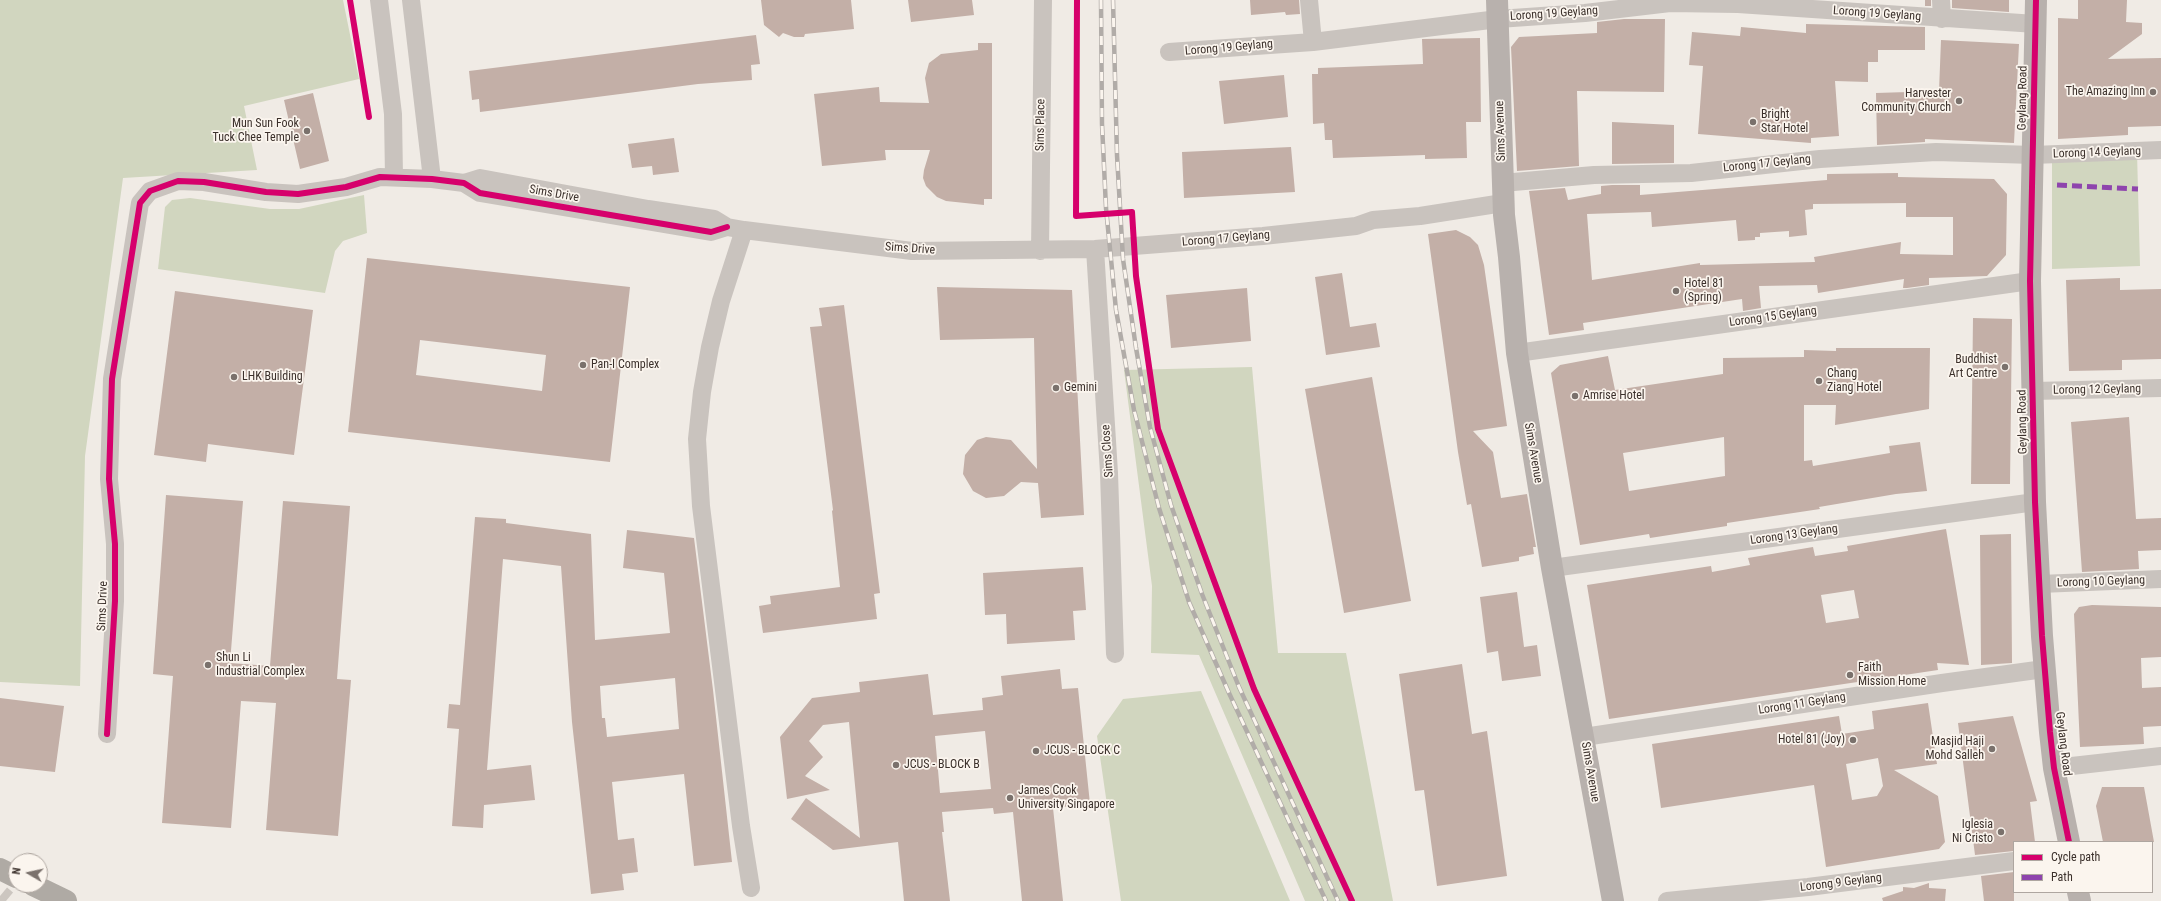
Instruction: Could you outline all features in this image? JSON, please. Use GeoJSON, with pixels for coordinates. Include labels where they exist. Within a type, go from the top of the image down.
{"type":"FeatureCollection","features":[{"type":"Feature","properties":{"kind":"highway"},"geometry":{"type":"LineString","coordinates":[[48,892],[66,901]]}},
{"type":"Feature","properties":{"kind":"main road","name":"Geylang Road"},"geometry":{"type":"LineString","coordinates":[[2036,0],[2030,281],[2036,502],[2044,669],[2054,768],[2069,841]]}},
{"type":"Feature","properties":{"kind":"main road","name":"Sims Avenue"},"geometry":{"type":"LineString","coordinates":[[1497,9],[1503,200],[1517,353],[1552,568],[1613,901]]}},
{"type":"Feature","properties":{"kind":"street"},"geometry":{"type":"LineString","coordinates":[[379,0],[393,114],[387,177]]}},
{"type":"Feature","properties":{"kind":"street"},"geometry":{"type":"LineString","coordinates":[[411,0],[432,179]]}},
{"type":"Feature","properties":{"kind":"street","name":"Sims Place"},"geometry":{"type":"LineString","coordinates":[[1040,251],[1043,0]]}},
{"type":"Feature","properties":{"kind":"street"},"geometry":{"type":"LineString","coordinates":[[1309,0],[1313,42]]}},
{"type":"Feature","properties":{"kind":"street"},"geometry":{"type":"LineString","coordinates":[[1941,0],[1942,19]]}},
{"type":"Feature","properties":{"kind":"street","name":"Lorong 19 Geylang"},"geometry":{"type":"LineString","coordinates":[[1169,52],[1313,42],[1497,9],[1585,13],[1669,2],[1738,4],[1942,19],[2036,24]]}},
{"type":"Feature","properties":{"kind":"street","name":"Lorong 14 Geylang"},"geometry":{"type":"LineString","coordinates":[[2033,155],[2161,150]]}},
{"type":"Feature","properties":{"kind":"street","name":"Lorong 17 Geylang"},"geometry":{"type":"LineString","coordinates":[[1095,249],[1263,236],[1356,226],[1373,220],[1503,200],[1594,175],[1691,173],[1820,159],[1936,152],[2033,155]]}},
{"type":"Feature","properties":{"kind":"street","name":"Sims Drive"},"geometry":{"type":"LineString","coordinates":[[107,734],[115,594],[115,544],[109,479],[112,379],[140,203],[150,191],[178,181],[184,181],[204,182],[266,192],[298,194],[346,187],[387,177],[432,179],[464,183],[480,193],[711,232],[727,227],[912,251],[1040,251],[1095,249]]}},
{"type":"Feature","properties":{"kind":"street"},"geometry":{"type":"LineString","coordinates":[[744,230],[721,301],[710,347],[702,392],[697,439],[701,506],[740,819],[751,888]]}},
{"type":"Feature","properties":{"kind":"street","name":"Sims Close"},"geometry":{"type":"LineString","coordinates":[[1095,249],[1109,473],[1115,654]]}},
{"type":"Feature","properties":{"kind":"street","name":"Lorong 15 Geylang"},"geometry":{"type":"LineString","coordinates":[[1517,353],[2030,281]]}},
{"type":"Feature","properties":{"kind":"street","name":"Lorong 12 Geylang"},"geometry":{"type":"LineString","coordinates":[[2034,391],[2161,388]]}},
{"type":"Feature","properties":{"kind":"street","name":"Lorong 13 Geylang"},"geometry":{"type":"LineString","coordinates":[[1552,568],[2036,502]]}},
{"type":"Feature","properties":{"kind":"street","name":"Lorong 10 Geylang"},"geometry":{"type":"LineString","coordinates":[[2040,584],[2161,579]]}},
{"type":"Feature","properties":{"kind":"street","name":"Lorong 11 Geylang"},"geometry":{"type":"LineString","coordinates":[[1584,737],[1942,682],[2044,669]]}},
{"type":"Feature","properties":{"kind":"street"},"geometry":{"type":"LineString","coordinates":[[2054,768],[2161,756]]}},
{"type":"Feature","properties":{"kind":"street","name":"Lorong 9 Geylang"},"geometry":{"type":"LineString","coordinates":[[1667,901],[1808,887],[2013,861]]}},
{"type":"Feature","properties":{"kind":"green space"},"geometry":{"type":"Polygon","coordinates":[[[0,0],[343,0],[359,79],[244,106],[257,170],[123,178],[85,456],[80,686],[0,682],[0,0]]]}},
{"type":"Feature","properties":{"kind":"green space"},"geometry":{"type":"Polygon","coordinates":[[[2137,152],[2140,266],[2052,269],[2052,154],[2137,152]]]}},
{"type":"Feature","properties":{"kind":"green space"},"geometry":{"type":"Polygon","coordinates":[[[364,195],[367,233],[343,241],[335,251],[325,293],[158,269],[165,207],[172,200],[190,198],[270,209],[299,209],[364,195]]]}},
{"type":"Feature","properties":{"kind":"green space"},"geometry":{"type":"Polygon","coordinates":[[[1252,367],[1278,653],[1346,653],[1393,901],[1305,901],[1199,655],[1151,653],[1152,586],[1124,370],[1252,367]]]}},
{"type":"Feature","properties":{"kind":"green space"},"geometry":{"type":"Polygon","coordinates":[[[1201,691],[1290,901],[1121,901],[1097,736],[1123,699],[1201,691]]]}},
{"type":"Feature","properties":{"kind":"building"},"geometry":{"type":"Polygon","coordinates":[[[761,0],[851,0],[854,29],[805,34],[804,37],[794,37],[783,33],[779,37],[764,25],[761,0]]]}},
{"type":"Feature","properties":{"kind":"building"},"geometry":{"type":"Polygon","coordinates":[[[908,0],[972,0],[974,15],[911,22],[908,0]]]}},
{"type":"Feature","properties":{"kind":"building"},"geometry":{"type":"Polygon","coordinates":[[[1250,0],[1299,0],[1300,14],[1286,15],[1285,12],[1251,15],[1250,0]]]}},
{"type":"Feature","properties":{"kind":"building"},"geometry":{"type":"Polygon","coordinates":[[[1925,0],[1931,0],[1931,6],[1925,6],[1925,0]]]}},
{"type":"Feature","properties":{"kind":"building"},"geometry":{"type":"Polygon","coordinates":[[[1952,0],[2009,0],[2009,12],[1952,8],[1952,0]]]}},
{"type":"Feature","properties":{"kind":"building"},"geometry":{"type":"Polygon","coordinates":[[[2078,0],[2127,0],[2126,22],[2142,23],[2142,34],[2108,59],[2161,58],[2161,126],[2128,127],[2128,135],[2058,139],[2058,18],[2078,19],[2078,0]]]}},
{"type":"Feature","properties":{"kind":"building"},"geometry":{"type":"Polygon","coordinates":[[[1624,19],[1665,19],[1664,92],[1577,91],[1579,166],[1517,171],[1511,47],[1519,37],[1597,33],[1597,22],[1624,19]]]}},
{"type":"Feature","properties":{"kind":"building"},"geometry":{"type":"Polygon","coordinates":[[[1806,24],[1925,27],[1925,50],[1878,50],[1878,62],[1868,62],[1868,82],[1835,81],[1839,136],[1811,138],[1811,143],[1698,134],[1703,66],[1689,65],[1692,32],[1740,36],[1741,27],[1806,33],[1806,24]]]}},
{"type":"Feature","properties":{"kind":"building"},"geometry":{"type":"Polygon","coordinates":[[[756,35],[760,64],[751,65],[752,80],[698,84],[480,112],[479,99],[472,100],[469,71],[756,35]]]}},
{"type":"Feature","properties":{"kind":"building"},"geometry":{"type":"Polygon","coordinates":[[[1480,38],[1481,122],[1466,122],[1467,158],[1425,159],[1425,155],[1333,158],[1332,140],[1325,140],[1324,123],[1313,124],[1312,74],[1318,74],[1318,68],[1423,64],[1422,39],[1480,38]]]}},
{"type":"Feature","properties":{"kind":"building"},"geometry":{"type":"Polygon","coordinates":[[[1941,40],[2019,44],[2014,143],[1925,139],[1925,142],[1877,145],[1876,93],[1939,91],[1941,40]]]}},
{"type":"Feature","properties":{"kind":"building"},"geometry":{"type":"Polygon","coordinates":[[[978,43],[992,43],[992,199],[984,199],[984,205],[946,201],[937,197],[926,186],[923,178],[930,150],[885,150],[886,160],[822,166],[814,94],[879,87],[880,102],[929,103],[925,78],[929,63],[941,54],[978,50],[978,43]]]}},
{"type":"Feature","properties":{"kind":"building"},"geometry":{"type":"Polygon","coordinates":[[[1284,75],[1288,117],[1224,124],[1219,81],[1284,75]]]}},
{"type":"Feature","properties":{"kind":"building","name":"Mun Sun Fook Tuck Chee Temple"},"geometry":{"type":"Polygon","coordinates":[[[313,93],[329,161],[300,169],[284,100],[313,93]]]}},
{"type":"Feature","properties":{"kind":"building"},"geometry":{"type":"Polygon","coordinates":[[[1612,122],[1674,125],[1674,163],[1612,164],[1612,122]]]}},
{"type":"Feature","properties":{"kind":"building"},"geometry":{"type":"Polygon","coordinates":[[[674,138],[679,172],[653,175],[652,166],[632,168],[628,144],[674,138]]]}},
{"type":"Feature","properties":{"kind":"building"},"geometry":{"type":"Polygon","coordinates":[[[1291,147],[1295,192],[1184,198],[1182,152],[1291,147]]]}},
{"type":"Feature","properties":{"kind":"building"},"geometry":{"type":"Polygon","coordinates":[[[1898,173],[1898,177],[1994,179],[2007,194],[2006,255],[1987,276],[1929,278],[1929,285],[1907,288],[1903,288],[1904,279],[1818,293],[1817,285],[1759,286],[1761,308],[1743,311],[1742,299],[1583,323],[1584,330],[1549,335],[1529,191],[1565,188],[1568,200],[1601,194],[1601,186],[1640,185],[1640,195],[1827,180],[1827,174],[1898,173]],[[1906,203],[1813,204],[1813,209],[1805,210],[1807,235],[1789,237],[1789,231],[1760,233],[1760,237],[1755,237],[1755,240],[1738,241],[1736,220],[1652,227],[1651,212],[1587,214],[1592,280],[1700,263],[1700,265],[1815,262],[1814,257],[1901,242],[1900,254],[1953,255],[1953,217],[1906,217],[1906,203]]]}},
{"type":"Feature","properties":{"kind":"building"},"geometry":{"type":"Polygon","coordinates":[[[1456,230],[1470,237],[1478,245],[1484,265],[1507,426],[1473,431],[1493,452],[1501,498],[1527,494],[1536,547],[1533,547],[1534,554],[1519,557],[1519,561],[1482,567],[1471,504],[1467,505],[1458,452],[1428,234],[1456,230]]]}},
{"type":"Feature","properties":{"kind":"building","name":"Pan-I Complex"},"geometry":{"type":"Polygon","coordinates":[[[367,258],[630,287],[610,462],[348,432],[367,258]],[[420,340],[416,375],[542,391],[546,355],[420,340]]]}},
{"type":"Feature","properties":{"kind":"building"},"geometry":{"type":"Polygon","coordinates":[[[1342,273],[1350,327],[1376,323],[1380,347],[1326,355],[1315,277],[1342,273]]]}},
{"type":"Feature","properties":{"kind":"building"},"geometry":{"type":"Polygon","coordinates":[[[2120,278],[2120,290],[2161,289],[2161,359],[2122,360],[2122,370],[2069,371],[2066,280],[2120,278]]]}},
{"type":"Feature","properties":{"kind":"building","name":"Gemini"},"geometry":{"type":"Polygon","coordinates":[[[937,287],[1072,290],[1084,515],[1041,518],[1038,483],[1021,482],[1004,496],[986,498],[973,491],[963,474],[965,455],[977,440],[986,437],[1011,440],[1037,469],[1034,338],[940,340],[937,287]]]}},
{"type":"Feature","properties":{"kind":"building"},"geometry":{"type":"Polygon","coordinates":[[[1247,288],[1251,341],[1171,348],[1166,295],[1247,288]]]}},
{"type":"Feature","properties":{"kind":"building","name":"LHK Building"},"geometry":{"type":"Polygon","coordinates":[[[175,291],[313,310],[294,455],[208,444],[206,462],[154,455],[175,291]]]}},
{"type":"Feature","properties":{"kind":"building"},"geometry":{"type":"Polygon","coordinates":[[[844,305],[880,593],[874,594],[877,619],[763,633],[759,606],[771,604],[770,596],[840,587],[833,510],[810,327],[822,326],[819,308],[844,305]]]}},
{"type":"Feature","properties":{"kind":"building"},"geometry":{"type":"Polygon","coordinates":[[[1973,318],[2012,319],[2010,484],[1971,484],[1973,318]]]}},
{"type":"Feature","properties":{"kind":"building"},"geometry":{"type":"Polygon","coordinates":[[[1836,348],[1930,348],[1929,409],[1835,425],[1836,405],[1804,405],[1804,461],[1812,460],[1813,466],[1890,453],[1889,446],[1920,442],[1927,491],[1896,494],[1819,507],[1820,509],[1727,523],[1727,526],[1650,538],[1649,534],[1580,545],[1551,373],[1560,365],[1608,356],[1615,390],[1723,374],[1723,358],[1804,357],[1804,350],[1836,351],[1836,348]],[[1724,437],[1623,453],[1629,491],[1725,476],[1724,437]]]}},
{"type":"Feature","properties":{"kind":"building"},"geometry":{"type":"Polygon","coordinates":[[[1372,377],[1411,601],[1344,613],[1305,389],[1372,377]]]}},
{"type":"Feature","properties":{"kind":"building"},"geometry":{"type":"Polygon","coordinates":[[[2129,417],[2136,519],[2161,518],[2161,550],[2138,551],[2139,569],[2082,572],[2071,422],[2129,417]]]}},
{"type":"Feature","properties":{"kind":"building","name":"Shun Li Industrial Complex"},"geometry":{"type":"Polygon","coordinates":[[[166,495],[243,501],[230,663],[270,666],[283,501],[350,506],[337,679],[351,680],[338,836],[266,830],[276,703],[241,701],[231,828],[162,823],[173,676],[153,674],[166,495]]]}},
{"type":"Feature","properties":{"kind":"building"},"geometry":{"type":"Polygon","coordinates":[[[475,517],[506,519],[506,523],[591,534],[595,640],[670,633],[664,573],[623,568],[627,530],[694,538],[732,862],[694,866],[684,774],[612,782],[618,840],[634,838],[638,872],[622,874],[624,890],[591,894],[572,722],[561,566],[503,559],[487,770],[531,765],[535,800],[484,805],[483,828],[452,826],[459,729],[447,728],[449,704],[460,705],[475,517]],[[675,678],[600,686],[602,718],[605,718],[607,737],[679,729],[675,678]]]}},
{"type":"Feature","properties":{"kind":"building"},"geometry":{"type":"Polygon","coordinates":[[[1946,529],[1969,665],[1937,663],[1938,670],[1609,719],[1587,585],[1711,566],[1712,572],[1750,565],[1748,558],[1813,547],[1815,556],[1848,551],[1847,546],[1946,529]],[[1854,590],[1821,595],[1826,623],[1859,618],[1854,590]]]}},
{"type":"Feature","properties":{"kind":"building"},"geometry":{"type":"Polygon","coordinates":[[[2011,534],[2012,663],[1981,665],[1980,535],[2011,534]]]}},
{"type":"Feature","properties":{"kind":"building"},"geometry":{"type":"Polygon","coordinates":[[[1083,567],[1086,610],[1073,611],[1075,640],[1007,644],[1006,614],[985,615],[983,573],[1083,567]]]}},
{"type":"Feature","properties":{"kind":"building"},"geometry":{"type":"Polygon","coordinates":[[[1517,592],[1524,647],[1537,645],[1541,676],[1502,681],[1498,651],[1487,653],[1480,597],[1517,592]]]}},
{"type":"Feature","properties":{"kind":"building"},"geometry":{"type":"Polygon","coordinates":[[[2092,605],[2161,607],[2161,657],[2141,658],[2142,688],[2161,687],[2161,726],[2143,727],[2144,744],[2080,747],[2074,614],[2079,607],[2092,605]]]}},
{"type":"Feature","properties":{"kind":"building"},"geometry":{"type":"Polygon","coordinates":[[[1462,664],[1472,734],[1487,731],[1507,876],[1437,886],[1424,790],[1415,791],[1399,674],[1462,664]]]}},
{"type":"Feature","properties":{"kind":"building"},"geometry":{"type":"Polygon","coordinates":[[[1060,669],[1062,689],[1078,688],[1090,804],[1053,808],[1063,901],[1022,901],[1013,812],[994,814],[993,808],[942,812],[944,832],[942,832],[950,901],[904,901],[898,842],[833,850],[791,819],[806,798],[860,838],[849,722],[823,725],[809,741],[823,757],[805,776],[830,790],[787,799],[780,737],[812,698],[860,692],[859,682],[928,674],[933,715],[983,710],[982,698],[1003,695],[1001,676],[1060,669]],[[985,731],[935,736],[940,793],[991,789],[985,731]]]}},
{"type":"Feature","properties":{"kind":"building"},"geometry":{"type":"Polygon","coordinates":[[[0,698],[64,706],[55,772],[0,766],[0,698]]]}},
{"type":"Feature","properties":{"kind":"building"},"geometry":{"type":"Polygon","coordinates":[[[1928,703],[1937,764],[1894,770],[1938,796],[1945,842],[1939,849],[1826,867],[1814,785],[1661,808],[1652,744],[1839,716],[1842,734],[1874,729],[1872,711],[1928,703]],[[1878,758],[1846,764],[1852,800],[1877,796],[1883,786],[1878,758]]]}},
{"type":"Feature","properties":{"kind":"building"},"geometry":{"type":"Polygon","coordinates":[[[2013,716],[2037,801],[2030,802],[2035,841],[2013,841],[2013,851],[1975,855],[1958,723],[2013,716]]]}},
{"type":"Feature","properties":{"kind":"building"},"geometry":{"type":"Polygon","coordinates":[[[2102,787],[2144,787],[2154,842],[2103,841],[2096,806],[2102,787]]]}},
{"type":"Feature","properties":{"kind":"building"},"geometry":{"type":"Polygon","coordinates":[[[2013,872],[2014,901],[1984,901],[1981,876],[2013,872]]]}},
{"type":"Feature","properties":{"kind":"building"},"geometry":{"type":"Polygon","coordinates":[[[1929,883],[1929,888],[1946,889],[1945,901],[1883,901],[1882,898],[1903,891],[1903,887],[1914,888],[1929,883]]]}},
{"type":"Feature","properties":{"kind":"tunnel"},"geometry":{"type":"LineString","coordinates":[[0,896],[6,901]]}},
{"type":"Feature","properties":{"kind":"railway"},"geometry":{"type":"LineString","coordinates":[[1101,0],[1102,124],[1106,208],[1116,310],[1134,410],[1159,508],[1189,602],[1229,693],[1326,901]]}},
{"type":"Feature","properties":{"kind":"railway"},"geometry":{"type":"LineString","coordinates":[[1113,0],[1117,155],[1123,259],[1136,348],[1150,427],[1171,505],[1202,594],[1239,687],[1338,901]]}},
{"type":"Feature","properties":{"kind":"marked path"},"geometry":{"type":"LineString","coordinates":[[2057,185],[2138,189]]}},
{"type":"Feature","properties":{"kind":"cycle path"},"geometry":{"type":"LineString","coordinates":[[350,0],[369,117]]}},
{"type":"Feature","properties":{"kind":"cycle path"},"geometry":{"type":"LineString","coordinates":[[1077,0],[1076,216],[1132,212],[1136,276],[1158,429],[1254,689],[1352,901]]}},
{"type":"Feature","properties":{"kind":"cycle path"},"geometry":{"type":"LineString","coordinates":[[2036,0],[2030,281],[2035,502],[2042,636],[2050,732],[2054,768],[2069,841]]}},
{"type":"Feature","properties":{"kind":"cycle path"},"geometry":{"type":"LineString","coordinates":[[107,734],[115,601],[115,544],[109,479],[112,379],[140,203],[150,191],[178,181],[204,182],[266,192],[298,194],[346,187],[380,177],[432,179],[464,183],[480,193],[711,232],[727,227]]}},
{"type":"Feature","properties":{"kind":"place","name":"The Amazing Inn"},"geometry":{"type":"Point","coordinates":[2153,92]}},
{"type":"Feature","properties":{"kind":"place","name":"Harvester Community Church"},"geometry":{"type":"Point","coordinates":[1959,101]}},
{"type":"Feature","properties":{"kind":"place","name":"Bright Star Hotel"},"geometry":{"type":"Point","coordinates":[1753,122]}},
{"type":"Feature","properties":{"kind":"place","name":"Mun Sun Fook Tuck Chee Temple"},"geometry":{"type":"Point","coordinates":[307,131]}},
{"type":"Feature","properties":{"kind":"place","name":"Hotel 81 (Spring)"},"geometry":{"type":"Point","coordinates":[1676,291]}},
{"type":"Feature","properties":{"kind":"place","name":"Pan-I Complex"},"geometry":{"type":"Point","coordinates":[583,365]}},
{"type":"Feature","properties":{"kind":"place","name":"Buddhist Art Centre"},"geometry":{"type":"Point","coordinates":[2005,367]}},
{"type":"Feature","properties":{"kind":"place","name":"LHK Building"},"geometry":{"type":"Point","coordinates":[234,377]}},
{"type":"Feature","properties":{"kind":"place","name":"Chang Ziang Hotel"},"geometry":{"type":"Point","coordinates":[1819,381]}},
{"type":"Feature","properties":{"kind":"place","name":"Gemini"},"geometry":{"type":"Point","coordinates":[1056,388]}},
{"type":"Feature","properties":{"kind":"place","name":"Amrise Hotel"},"geometry":{"type":"Point","coordinates":[1575,396]}},
{"type":"Feature","properties":{"kind":"place","name":"Shun Li Industrial Complex"},"geometry":{"type":"Point","coordinates":[208,665]}},
{"type":"Feature","properties":{"kind":"place","name":"Faith Mission Home"},"geometry":{"type":"Point","coordinates":[1850,675]}},
{"type":"Feature","properties":{"kind":"place","name":"Hotel 81 (Joy)"},"geometry":{"type":"Point","coordinates":[1853,740]}},
{"type":"Feature","properties":{"kind":"place","name":"Masjid Haji Mohd Salleh"},"geometry":{"type":"Point","coordinates":[1992,749]}},
{"type":"Feature","properties":{"kind":"place","name":"JCUS - BLOCK C"},"geometry":{"type":"Point","coordinates":[1036,751]}},
{"type":"Feature","properties":{"kind":"place","name":"JCUS - BLOCK B"},"geometry":{"type":"Point","coordinates":[896,765]}},
{"type":"Feature","properties":{"kind":"place","name":"James Cook University Singapore"},"geometry":{"type":"Point","coordinates":[1010,798]}},
{"type":"Feature","properties":{"kind":"place","name":"Iglesia Ni Cristo"},"geometry":{"type":"Point","coordinates":[2001,832]}}]}
